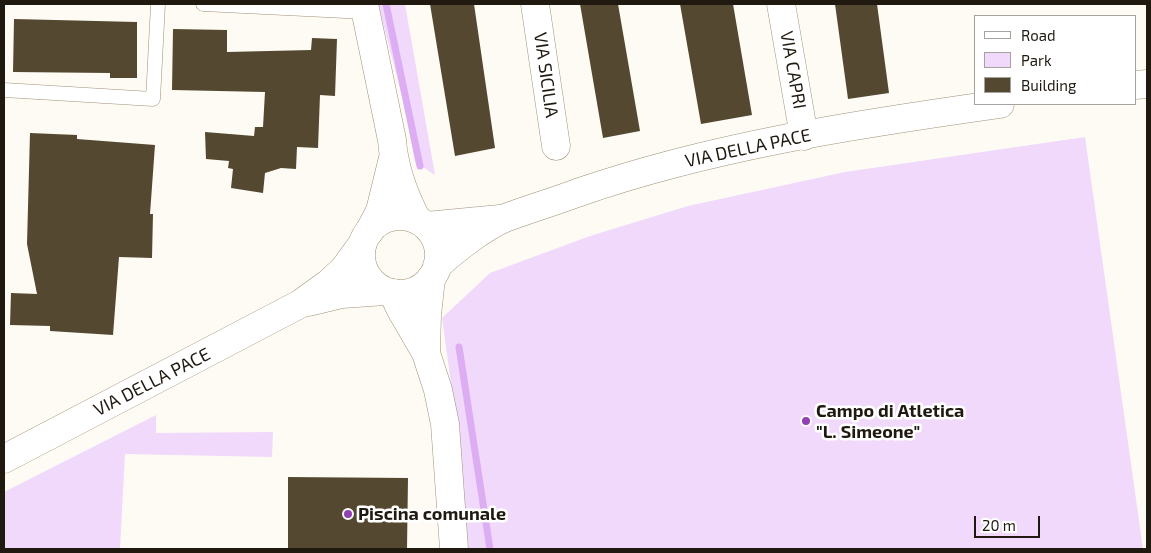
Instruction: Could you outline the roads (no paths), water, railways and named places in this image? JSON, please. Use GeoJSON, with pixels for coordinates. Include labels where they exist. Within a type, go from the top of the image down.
{"type":"FeatureCollection","features":[{"type":"Feature","properties":{"kind":"street","name":"VIA SICILIA"},"geometry":{"type":"LineString","coordinates":[[535,4],[556,146]]}},
{"type":"Feature","properties":{"kind":"street","name":"VIA CAPRI"},"geometry":{"type":"LineString","coordinates":[[782,4],[804,136]]}},
{"type":"Feature","properties":{"kind":"street"},"geometry":{"type":"LineString","coordinates":[[365,8],[394,157],[403,190],[422,223],[434,235],[438,245],[439,255],[434,272],[427,315],[426,353]]}},
{"type":"Feature","properties":{"kind":"street","name":"VIA DELLA PACE"},"geometry":{"type":"LineString","coordinates":[[434,272],[454,250],[504,219],[604,184],[710,155],[804,136],[993,105]]}},
{"type":"Feature","properties":{"kind":"street"},"geometry":{"type":"LineString","coordinates":[[394,157],[380,211],[366,237],[361,255],[364,267],[369,278],[377,286],[389,292],[404,294],[423,286],[434,272]]}},
{"type":"Feature","properties":{"kind":"street"},"geometry":{"type":"LineString","coordinates":[[366,237],[379,222],[391,217],[405,216],[422,223]]}},
{"type":"Feature","properties":{"kind":"street","name":"VIA DELLA PACE"},"geometry":{"type":"LineString","coordinates":[[422,223],[504,219]]}},
{"type":"Feature","properties":{"kind":"street","name":"VIA DELLA PACE"},"geometry":{"type":"LineString","coordinates":[[4,459],[300,304],[344,269],[366,237]]}},
{"type":"Feature","properties":{"kind":"street"},"geometry":{"type":"LineString","coordinates":[[389,292],[426,353],[438,390],[445,424],[454,549]]}},
{"type":"Feature","properties":{"kind":"street","name":"VIA DELLA PACE"},"geometry":{"type":"LineString","coordinates":[[300,304],[342,294],[389,292]]}},
{"type":"Feature","properties":{"kind":"lane"},"geometry":{"type":"LineString","coordinates":[[4,90],[153,99],[158,4]]}},
{"type":"Feature","properties":{"kind":"lane"},"geometry":{"type":"LineString","coordinates":[[203,4],[365,8]]}},
{"type":"Feature","properties":{"kind":"waterway"},"geometry":{"type":"LineString","coordinates":[[386,4],[420,166]]}},
{"type":"Feature","properties":{"kind":"waterway"},"geometry":{"type":"LineString","coordinates":[[459,347],[490,549]]}},
{"type":"Feature","properties":{"kind":"place","name":"Campo di Atletica \"L. Simeone\""},"geometry":{"type":"Point","coordinates":[806,421]}},
{"type":"Feature","properties":{"kind":"place","name":"Piscina comunale"},"geometry":{"type":"Point","coordinates":[348,514]}}]}
